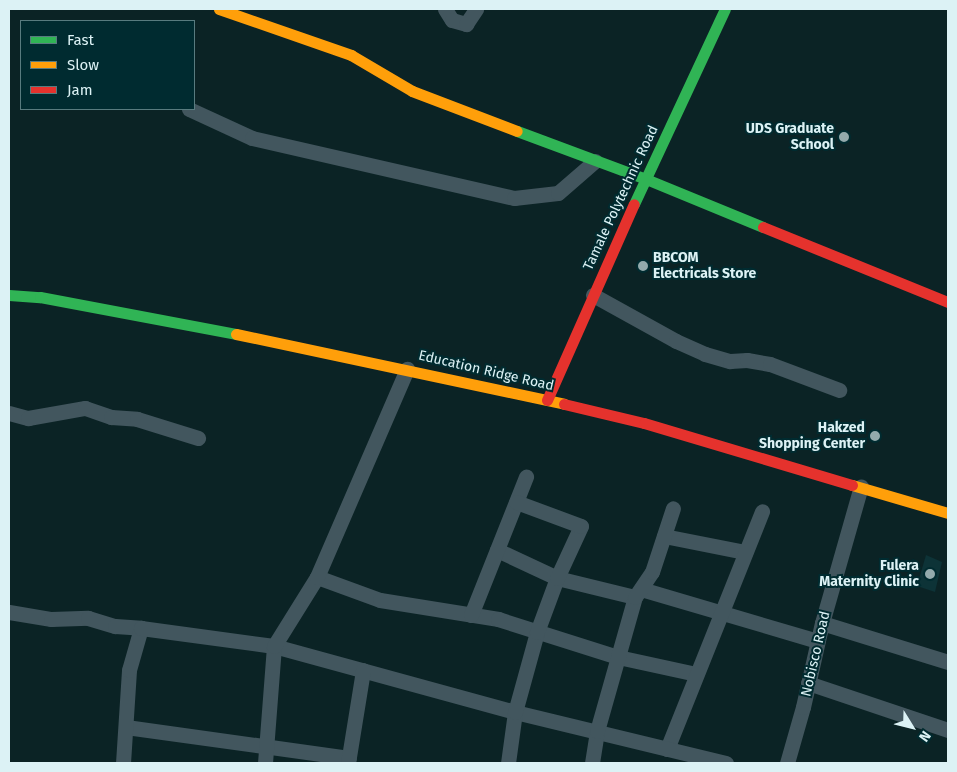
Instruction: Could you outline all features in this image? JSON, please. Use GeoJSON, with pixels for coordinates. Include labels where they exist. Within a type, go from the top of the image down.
{"type":"FeatureCollection","features":[{"type":"Feature","properties":{"kind":"street"},"geometry":{"type":"LineString","coordinates":[[444,9],[452,20],[466,24],[476,9]]}},
{"type":"Feature","properties":{"kind":"street","name":"Tamale Polytechnic Road"},"geometry":{"type":"LineString","coordinates":[[547,400],[593,295],[725,9]]}},
{"type":"Feature","properties":{"kind":"street"},"geometry":{"type":"LineString","coordinates":[[224,10],[351,55],[412,91],[646,179],[948,302]]}},
{"type":"Feature","properties":{"kind":"street"},"geometry":{"type":"LineString","coordinates":[[191,110],[252,138],[514,198],[558,193],[595,161]]}},
{"type":"Feature","properties":{"kind":"street","name":"Education Ridge Road"},"geometry":{"type":"LineString","coordinates":[[9,294],[40,297],[163,319],[547,400],[644,423],[861,486],[948,514]]}},
{"type":"Feature","properties":{"kind":"street"},"geometry":{"type":"LineString","coordinates":[[593,295],[676,341],[705,354],[730,361],[748,360],[770,364],[839,390]]}},
{"type":"Feature","properties":{"kind":"street"},"geometry":{"type":"LineString","coordinates":[[265,763],[274,646],[317,577],[407,369]]}},
{"type":"Feature","properties":{"kind":"street"},"geometry":{"type":"LineString","coordinates":[[9,412],[28,418],[85,408],[111,417],[137,419],[198,438]]}},
{"type":"Feature","properties":{"kind":"street"},"geometry":{"type":"LineString","coordinates":[[471,615],[526,476]]}},
{"type":"Feature","properties":{"kind":"street","name":"Nobisco Road"},"geometry":{"type":"LineString","coordinates":[[787,763],[822,623],[861,486]]}},
{"type":"Feature","properties":{"kind":"street"},"geometry":{"type":"LineString","coordinates":[[508,763],[515,712],[537,632],[557,578],[581,526],[516,502]]}},
{"type":"Feature","properties":{"kind":"street"},"geometry":{"type":"LineString","coordinates":[[592,763],[597,732],[638,593],[652,572],[673,508]]}},
{"type":"Feature","properties":{"kind":"street"},"geometry":{"type":"LineString","coordinates":[[667,749],[762,511]]}},
{"type":"Feature","properties":{"kind":"street"},"geometry":{"type":"LineString","coordinates":[[664,536],[745,552]]}},
{"type":"Feature","properties":{"kind":"street"},"geometry":{"type":"LineString","coordinates":[[497,550],[557,578],[638,593],[818,641]]}},
{"type":"Feature","properties":{"kind":"street"},"geometry":{"type":"LineString","coordinates":[[317,577],[380,600],[498,619],[618,658],[696,674]]}},
{"type":"Feature","properties":{"kind":"street"},"geometry":{"type":"LineString","coordinates":[[9,612],[51,619],[88,618],[115,626],[274,646],[515,712],[726,763]]}},
{"type":"Feature","properties":{"kind":"street"},"geometry":{"type":"LineString","coordinates":[[822,623],[948,662]]}},
{"type":"Feature","properties":{"kind":"street"},"geometry":{"type":"LineString","coordinates":[[123,763],[129,670],[141,628]]}},
{"type":"Feature","properties":{"kind":"street"},"geometry":{"type":"LineString","coordinates":[[126,727],[266,746],[348,761],[363,670]]}},
{"type":"Feature","properties":{"kind":"street"},"geometry":{"type":"LineString","coordinates":[[808,683],[948,730]]}},
{"type":"Feature","properties":{"kind":"shaded area","name":"Fulera Maternity Clinic"},"geometry":{"type":"Polygon","coordinates":[[[926,555],[942,562],[935,592],[917,586],[926,555]]]}},
{"type":"Feature","properties":{"kind":"traffic: fast"},"geometry":{"type":"LineString","coordinates":[[634,204],[725,9]]}},
{"type":"Feature","properties":{"kind":"traffic: fast"},"geometry":{"type":"LineString","coordinates":[[517,131],[646,179],[763,227]]}},
{"type":"Feature","properties":{"kind":"traffic: fast"},"geometry":{"type":"LineString","coordinates":[[9,295],[40,297],[236,334]]}},
{"type":"Feature","properties":{"kind":"traffic: slow"},"geometry":{"type":"LineString","coordinates":[[219,9],[351,55],[412,91],[517,131]]}},
{"type":"Feature","properties":{"kind":"traffic: slow"},"geometry":{"type":"LineString","coordinates":[[236,334],[564,404]]}},
{"type":"Feature","properties":{"kind":"traffic: slow"},"geometry":{"type":"LineString","coordinates":[[852,485],[948,513]]}},
{"type":"Feature","properties":{"kind":"traffic: jam"},"geometry":{"type":"LineString","coordinates":[[547,400],[634,204]]}},
{"type":"Feature","properties":{"kind":"traffic: jam"},"geometry":{"type":"LineString","coordinates":[[763,227],[948,302]]}},
{"type":"Feature","properties":{"kind":"traffic: jam"},"geometry":{"type":"LineString","coordinates":[[564,404],[644,423],[852,485]]}},
{"type":"Feature","properties":{"kind":"place","name":"UDS Graduate School"},"geometry":{"type":"Point","coordinates":[844,137]}},
{"type":"Feature","properties":{"kind":"place","name":"BBCOM Electricals Store"},"geometry":{"type":"Point","coordinates":[643,266]}},
{"type":"Feature","properties":{"kind":"place","name":"Hakzed Shopping Center"},"geometry":{"type":"Point","coordinates":[875,436]}},
{"type":"Feature","properties":{"kind":"place","name":"Fulera Maternity Clinic"},"geometry":{"type":"Point","coordinates":[930,574]}}]}
